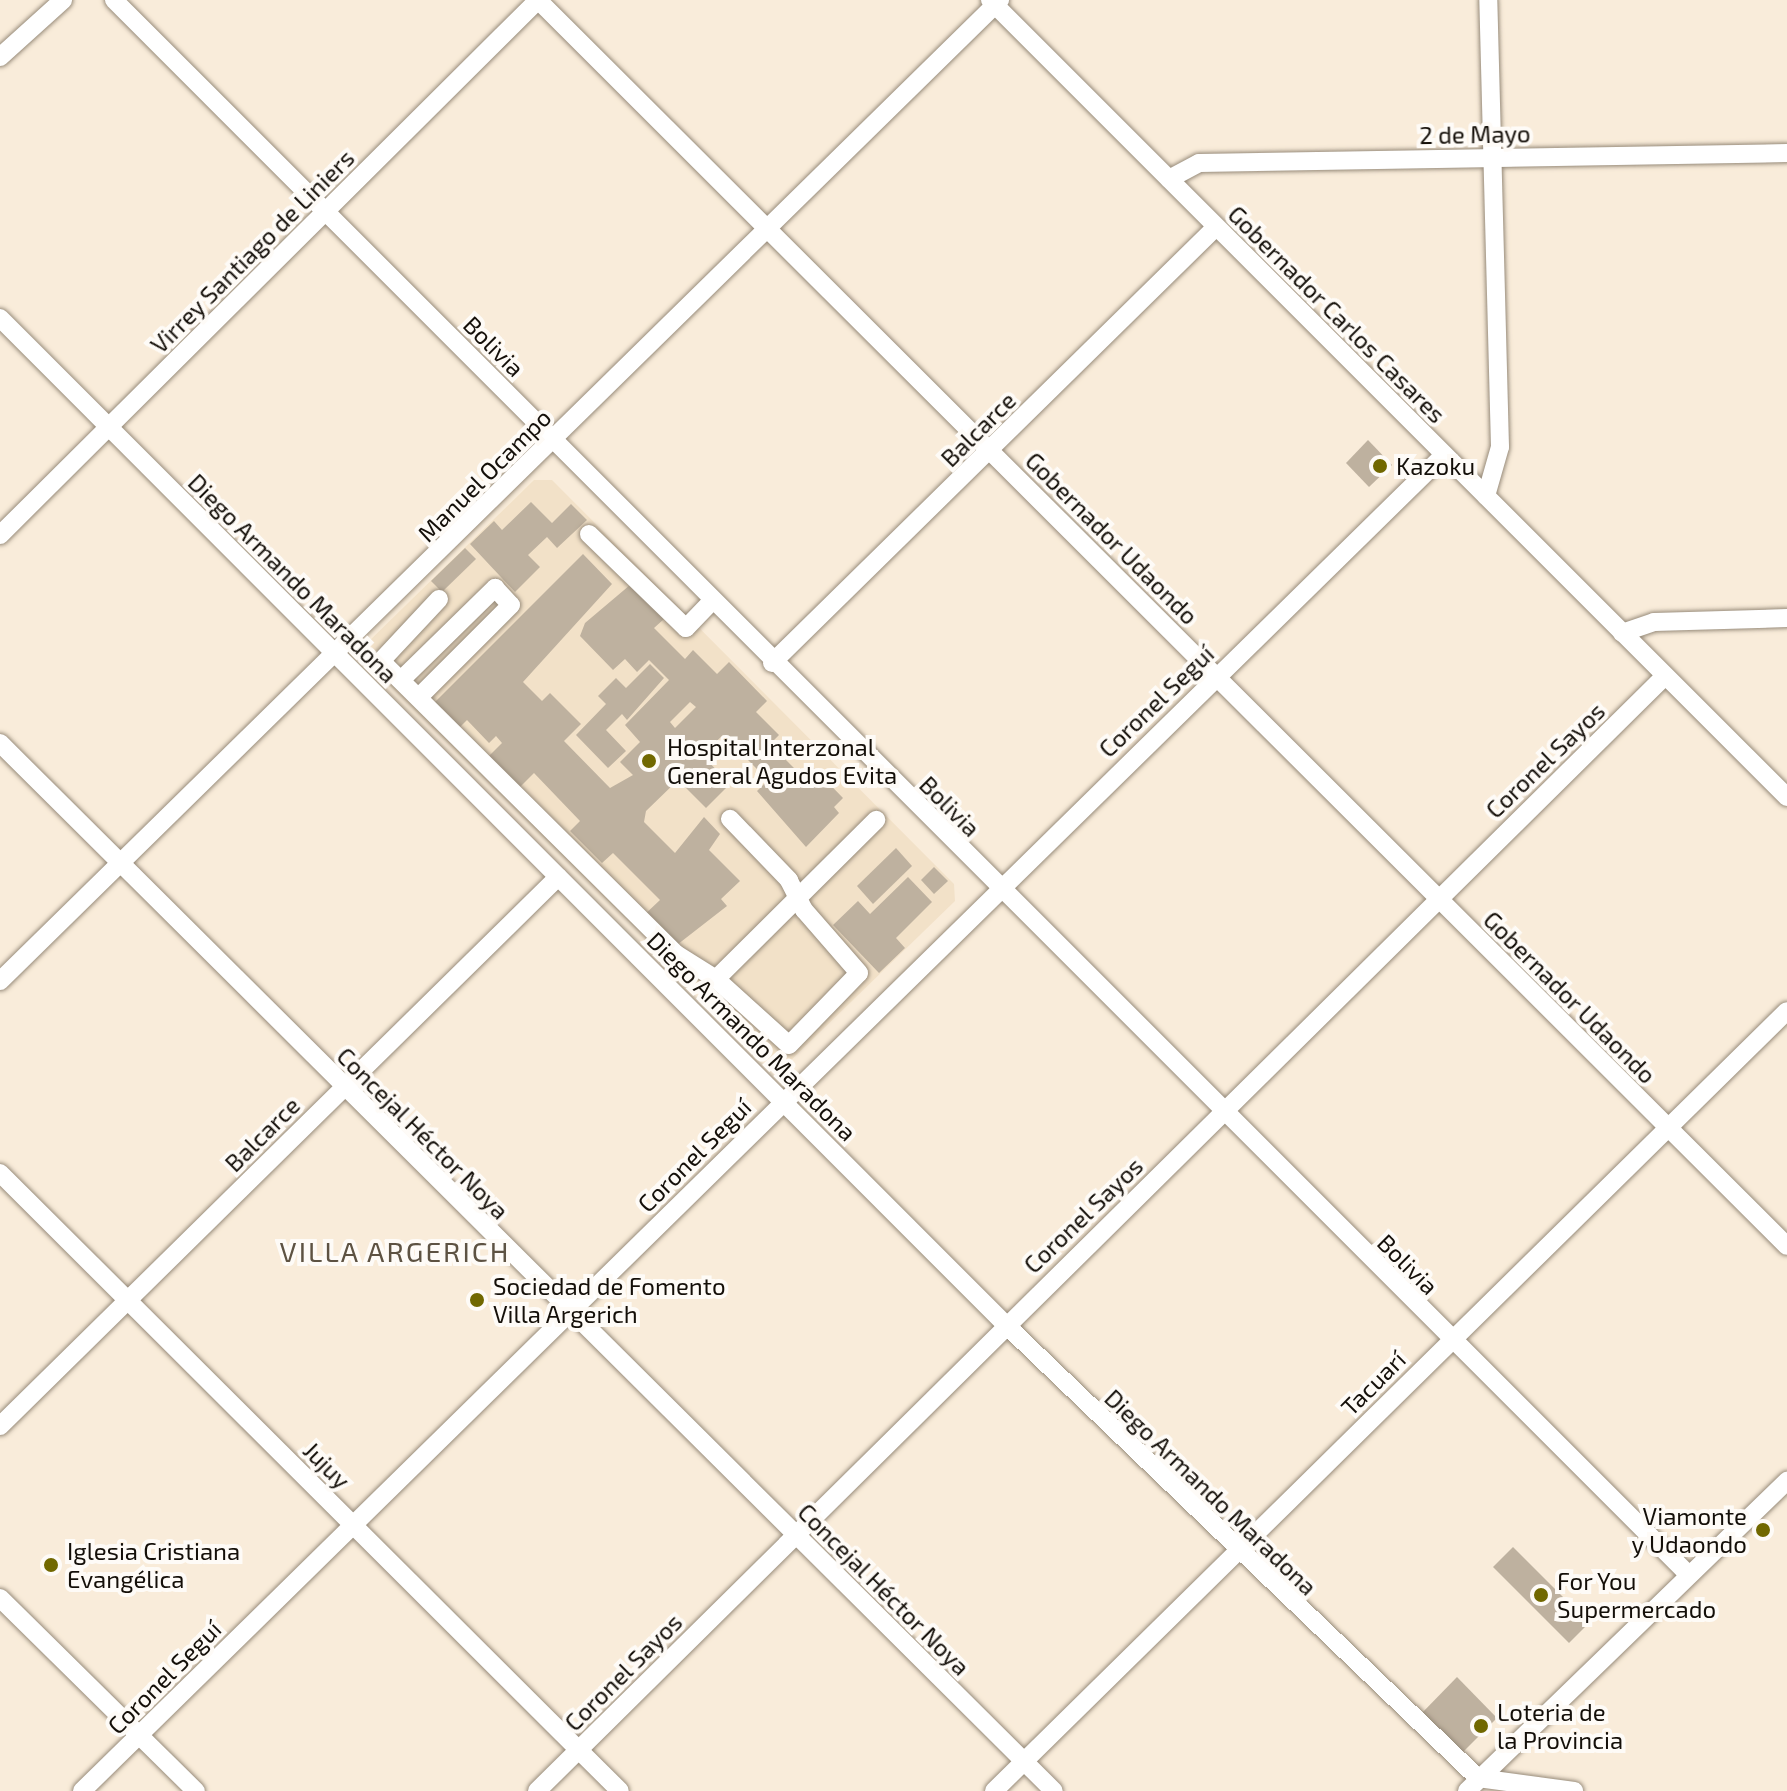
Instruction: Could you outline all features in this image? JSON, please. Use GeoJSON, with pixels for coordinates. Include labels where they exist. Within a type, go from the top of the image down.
{"type":"FeatureCollection","features":[{"type":"Feature","properties":{"kind":"street"},"geometry":{"type":"LineString","coordinates":[[0,57],[63,0]]}},
{"type":"Feature","properties":{"kind":"street","name":"Bolivia"},"geometry":{"type":"LineString","coordinates":[[114,0],[326,210],[711,602],[1450,1341],[1688,1574]]}},
{"type":"Feature","properties":{"kind":"street","name":"Virrey Santiago de Liniers"},"geometry":{"type":"LineString","coordinates":[[0,535],[538,0]]}},
{"type":"Feature","properties":{"kind":"street","name":"Gobernador Udaondo"},"geometry":{"type":"LineString","coordinates":[[538,0],[1787,1246]]}},
{"type":"Feature","properties":{"kind":"street"},"geometry":{"type":"LineString","coordinates":[[1486,496],[1500,447],[1488,0]]}},
{"type":"Feature","properties":{"kind":"street","name":"Manuel Ocampo"},"geometry":{"type":"LineString","coordinates":[[0,981],[118,862],[336,657],[765,225],[995,2]]}},
{"type":"Feature","properties":{"kind":"street","name":"Gobernador Carlos Casares"},"geometry":{"type":"LineString","coordinates":[[995,2],[1787,797]]}},
{"type":"Feature","properties":{"kind":"street","name":"2 de Mayo"},"geometry":{"type":"LineString","coordinates":[[1169,179],[1199,163],[1787,153]]}},
{"type":"Feature","properties":{"kind":"street","name":"Balcarce"},"geometry":{"type":"LineString","coordinates":[[772,663],[1216,227]]}},
{"type":"Feature","properties":{"kind":"street","name":"Diego Armando Maradona"},"geometry":{"type":"LineString","coordinates":[[0,318],[1006,1325],[1472,1785]]}},
{"type":"Feature","properties":{"kind":"street","name":"Coronel Seguí"},"geometry":{"type":"LineString","coordinates":[[82,1791],[845,1038],[1444,455]]}},
{"type":"Feature","properties":{"kind":"street"},"geometry":{"type":"LineString","coordinates":[[589,534],[686,628],[711,602]]}},
{"type":"Feature","properties":{"kind":"street"},"geometry":{"type":"LineString","coordinates":[[401,680],[495,588],[511,605],[419,697]]}},
{"type":"Feature","properties":{"kind":"street"},"geometry":{"type":"LineString","coordinates":[[399,594],[461,655]]}},
{"type":"Feature","properties":{"kind":"street"},"geometry":{"type":"LineString","coordinates":[[439,599],[380,658],[687,961],[716,979],[783,1045],[822,1015],[859,973],[730,819]]}},
{"type":"Feature","properties":{"kind":"street"},"geometry":{"type":"LineString","coordinates":[[1622,633],[1654,622],[1787,618]]}},
{"type":"Feature","properties":{"kind":"street","name":"Coronel Sayos"},"geometry":{"type":"LineString","coordinates":[[537,1791],[1665,676]]}},
{"type":"Feature","properties":{"kind":"street","name":"Concejal Héctor Noya"},"geometry":{"type":"LineString","coordinates":[[0,743],[1054,1791]]}},
{"type":"Feature","properties":{"kind":"street"},"geometry":{"type":"LineString","coordinates":[[457,776],[478,755]]}},
{"type":"Feature","properties":{"kind":"street"},"geometry":{"type":"LineString","coordinates":[[716,979],[876,820]]}},
{"type":"Feature","properties":{"kind":"street","name":"Balcarce"},"geometry":{"type":"LineString","coordinates":[[0,1426],[558,877]]}},
{"type":"Feature","properties":{"kind":"street"},"geometry":{"type":"LineString","coordinates":[[666,983],[687,961]]}},
{"type":"Feature","properties":{"kind":"street","name":"Tacuarí"},"geometry":{"type":"LineString","coordinates":[[994,1791],[1787,1011]]}},
{"type":"Feature","properties":{"kind":"street"},"geometry":{"type":"LineString","coordinates":[[822,1015],[845,1038]]}},
{"type":"Feature","properties":{"kind":"street","name":"Jujuy"},"geometry":{"type":"LineString","coordinates":[[0,1173],[620,1791]]}},
{"type":"Feature","properties":{"kind":"street"},"geometry":{"type":"LineString","coordinates":[[1472,1785],[1786,1482]]}},
{"type":"Feature","properties":{"kind":"street"},"geometry":{"type":"LineString","coordinates":[[0,1598],[196,1791]]}},
{"type":"Feature","properties":{"kind":"street"},"geometry":{"type":"LineString","coordinates":[[1472,1785],[1574,1791]]}},
{"type":"Feature","properties":{"kind":"shaded area","name":"Hospital Interzonal General Agudos Evita"},"geometry":{"type":"Polygon","coordinates":[[[534,480],[552,480],[954,884],[955,901],[785,1066],[774,1065],[363,659],[364,646],[534,480]]]}},
{"type":"Feature","properties":{"kind":"building"},"geometry":{"type":"Polygon","coordinates":[[[1368,440],[1392,465],[1369,487],[1346,463],[1368,440]]]}},
{"type":"Feature","properties":{"kind":"building"},"geometry":{"type":"Polygon","coordinates":[[[531,502],[552,523],[571,504],[587,520],[557,548],[547,537],[528,555],[540,567],[515,592],[470,544],[494,521],[502,530],[531,502]]]}},
{"type":"Feature","properties":{"kind":"building"},"geometry":{"type":"Polygon","coordinates":[[[465,548],[476,559],[442,592],[431,581],[465,548]]]}},
{"type":"Feature","properties":{"kind":"building"},"geometry":{"type":"Polygon","coordinates":[[[583,554],[612,584],[523,682],[542,701],[550,693],[581,724],[564,741],[610,788],[633,775],[620,762],[640,742],[625,725],[669,680],[649,660],[637,672],[625,659],[613,670],[580,636],[585,623],[630,585],[664,619],[654,628],[685,659],[693,650],[717,674],[729,662],[767,701],[756,712],[779,735],[770,744],[800,774],[810,764],[843,798],[834,807],[839,813],[806,847],[757,791],[768,780],[723,735],[702,755],[730,784],[706,808],[678,780],[646,811],[644,822],[675,853],[704,817],[720,834],[709,850],[740,881],[721,899],[727,906],[673,948],[642,917],[660,900],[613,853],[602,863],[570,831],[580,821],[534,773],[515,792],[485,760],[502,743],[496,736],[489,743],[467,720],[459,728],[434,703],[583,554]],[[690,702],[670,722],[675,728],[696,707],[690,702]]]}},
{"type":"Feature","properties":{"kind":"building"},"geometry":{"type":"Polygon","coordinates":[[[650,664],[664,678],[627,720],[622,714],[606,730],[626,751],[608,768],[576,735],[606,704],[598,696],[616,678],[626,688],[650,664]]]}},
{"type":"Feature","properties":{"kind":"building"},"geometry":{"type":"Polygon","coordinates":[[[896,848],[912,866],[873,904],[857,886],[896,848]]]}},
{"type":"Feature","properties":{"kind":"building"},"geometry":{"type":"Polygon","coordinates":[[[934,867],[948,881],[934,894],[921,880],[934,867]]]}},
{"type":"Feature","properties":{"kind":"building"},"geometry":{"type":"Polygon","coordinates":[[[908,877],[932,902],[896,938],[905,948],[879,973],[833,925],[858,901],[870,914],[908,877]]]}},
{"type":"Feature","properties":{"kind":"building","name":"For You Supermercado"},"geometry":{"type":"Polygon","coordinates":[[[1513,1547],[1589,1623],[1569,1643],[1493,1567],[1513,1547]]]}},
{"type":"Feature","properties":{"kind":"building"},"geometry":{"type":"Polygon","coordinates":[[[1457,1677],[1497,1718],[1460,1755],[1420,1715],[1457,1677]]]}},
{"type":"Feature","properties":{"kind":"place","name":"Kazoku"},"geometry":{"type":"Point","coordinates":[1380,466]}},
{"type":"Feature","properties":{"kind":"place","name":"Hospital Interzonal General Agudos Evita"},"geometry":{"type":"Point","coordinates":[649,761]}},
{"type":"Feature","properties":{"kind":"place","name":"Sociedad de Fomento Villa Argerich"},"geometry":{"type":"Point","coordinates":[477,1300]}},
{"type":"Feature","properties":{"kind":"place","name":"Viamonte y Udaondo"},"geometry":{"type":"Point","coordinates":[1763,1530]}},
{"type":"Feature","properties":{"kind":"place","name":"Iglesia Cristiana Evangélica"},"geometry":{"type":"Point","coordinates":[51,1565]}},
{"type":"Feature","properties":{"kind":"place","name":"For You Supermercado"},"geometry":{"type":"Point","coordinates":[1541,1595]}},
{"type":"Feature","properties":{"kind":"place","name":"Loteria de la Provincia"},"geometry":{"type":"Point","coordinates":[1481,1726]}},
{"type":"Feature","properties":{"kind":"district","name":"VILLA ARGERICH"},"geometry":{"type":"Point","coordinates":[395,1251]}}]}
